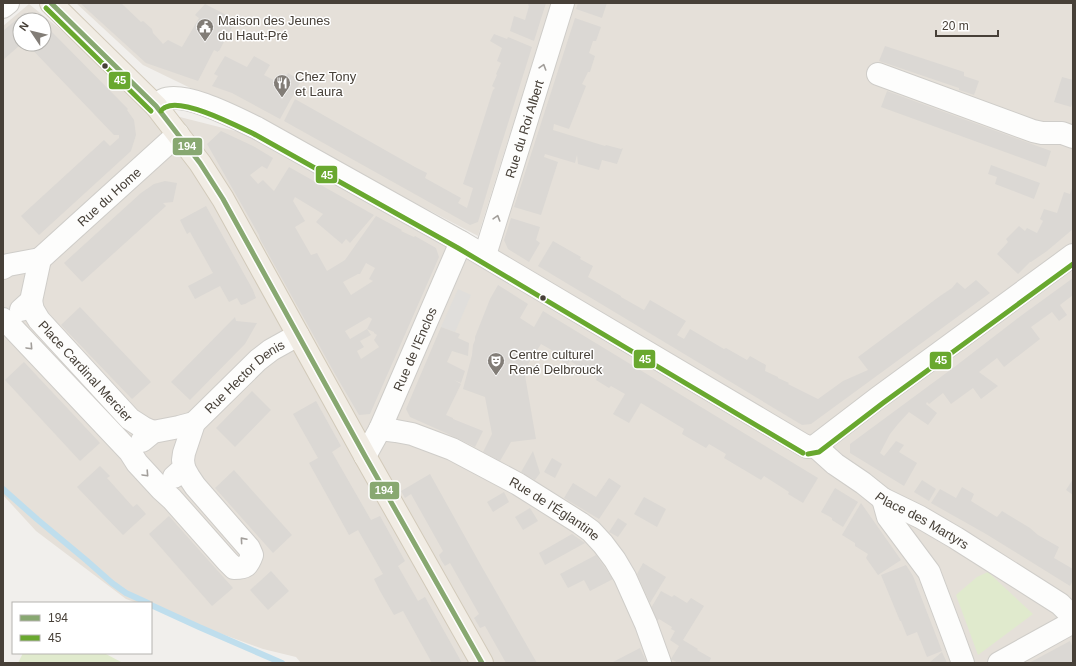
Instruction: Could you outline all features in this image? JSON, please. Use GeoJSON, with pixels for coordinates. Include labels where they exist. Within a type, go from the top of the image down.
{"type":"FeatureCollection","features":[{"type":"Feature","properties":{"kind":"main road"},"geometry":{"type":"LineString","coordinates":[[51,3],[156,106],[200,163],[223,199],[365,456],[482,663]]}},
{"type":"Feature","properties":{"kind":"street"},"geometry":{"type":"LineString","coordinates":[[3,7],[8,3]]}},
{"type":"Feature","properties":{"kind":"street","name":"Rue du Roi Albert"},"geometry":{"type":"LineString","coordinates":[[485,255],[562,3]]}},
{"type":"Feature","properties":{"kind":"street"},"geometry":{"type":"LineString","coordinates":[[878,74],[1033,131],[1042,133],[1062,133],[1073,137]]}},
{"type":"Feature","properties":{"kind":"street"},"geometry":{"type":"LineString","coordinates":[[156,106],[164,100],[172,98],[197,102],[257,128],[485,255],[811,447],[863,483],[883,499]]}},
{"type":"Feature","properties":{"kind":"street","name":"Rue du Home"},"geometry":{"type":"LineString","coordinates":[[40,259],[178,134]]}},
{"type":"Feature","properties":{"kind":"street","name":"Rue de l'Enclos"},"geometry":{"type":"LineString","coordinates":[[365,456],[380,429],[461,242]]}},
{"type":"Feature","properties":{"kind":"street"},"geometry":{"type":"LineString","coordinates":[[811,447],[1073,255]]}},
{"type":"Feature","properties":{"kind":"street"},"geometry":{"type":"LineString","coordinates":[[5,266],[40,259],[31,300]]}},
{"type":"Feature","properties":{"kind":"street","name":"Place Cardinal Mercier"},"geometry":{"type":"LineString","coordinates":[[153,432],[130,419],[39,320],[33,310],[31,300],[5,321],[130,452],[137,463],[172,499],[234,568],[243,568],[248,564],[252,555],[249,548],[195,486],[188,477],[184,468]]}},
{"type":"Feature","properties":{"kind":"street","name":"Rue Hector Denis"},"geometry":{"type":"LineString","coordinates":[[194,423],[258,360],[271,350],[298,335]]}},
{"type":"Feature","properties":{"kind":"street"},"geometry":{"type":"LineString","coordinates":[[130,452],[153,432],[194,423]]}},
{"type":"Feature","properties":{"kind":"street"},"geometry":{"type":"LineString","coordinates":[[161,489],[184,468],[184,453],[194,423]]}},
{"type":"Feature","properties":{"kind":"street","name":"Rue de l'Églantine"},"geometry":{"type":"LineString","coordinates":[[380,429],[412,434],[452,449],[518,484],[580,523],[591,532],[607,550],[626,577],[646,624],[660,663]]}},
{"type":"Feature","properties":{"kind":"street","name":"Place des Martyrs"},"geometry":{"type":"LineString","coordinates":[[883,499],[920,517],[956,538],[1060,604],[1068,612],[1073,621],[998,663]]}},
{"type":"Feature","properties":{"kind":"street","name":"Place des Martyrs"},"geometry":{"type":"LineString","coordinates":[[883,499],[888,517],[928,572],[963,663]]}},
{"type":"Feature","properties":{"kind":"shaded area"},"geometry":{"type":"Polygon","coordinates":[[[76,3],[551,3],[478,236],[267,125],[143,65],[76,3]]]}},
{"type":"Feature","properties":{"kind":"shaded area"},"geometry":{"type":"Polygon","coordinates":[[[572,3],[1073,3],[1073,663],[301,663],[296,657],[263,649],[152,608],[152,602],[134,602],[126,599],[36,531],[3,495],[3,26],[12,18],[12,52],[52,52],[52,23],[164,113],[251,135],[489,272],[572,3]]]}},
{"type":"Feature","properties":{"kind":"shaded area"},"geometry":{"type":"Polygon","coordinates":[[[29,4],[39,12],[20,12],[29,4]]]}},
{"type":"Feature","properties":{"kind":"shaded area"},"geometry":{"type":"Polygon","coordinates":[[[458,289],[471,295],[455,332],[441,327],[458,289]]]}},
{"type":"Feature","properties":{"kind":"green space"},"geometry":{"type":"Polygon","coordinates":[[[988,572],[1033,614],[978,655],[956,595],[977,577],[988,572]]]}},
{"type":"Feature","properties":{"kind":"green space"},"geometry":{"type":"Polygon","coordinates":[[[22,654],[106,654],[123,663],[18,663],[22,654]]]}},
{"type":"Feature","properties":{"kind":"building"},"geometry":{"type":"Polygon","coordinates":[[[80,3],[123,3],[122,4],[141,22],[143,21],[152,29],[153,33],[163,44],[168,40],[182,47],[199,18],[195,15],[205,4],[236,20],[219,51],[214,50],[198,81],[146,63],[80,3]]]}},
{"type":"Feature","properties":{"kind":"building"},"geometry":{"type":"Polygon","coordinates":[[[529,3],[546,3],[534,41],[510,31],[514,16],[525,20],[529,3]]]}},
{"type":"Feature","properties":{"kind":"building"},"geometry":{"type":"Polygon","coordinates":[[[578,3],[607,3],[602,18],[576,9],[578,3]]]}},
{"type":"Feature","properties":{"kind":"building"},"geometry":{"type":"Polygon","coordinates":[[[575,18],[601,27],[596,41],[593,41],[589,53],[595,56],[590,72],[588,72],[582,84],[586,86],[569,129],[554,124],[553,130],[605,146],[621,149],[623,148],[617,164],[602,160],[599,170],[578,164],[577,155],[575,163],[545,154],[544,157],[558,162],[541,215],[514,207],[575,18]]]}},
{"type":"Feature","properties":{"kind":"building"},"geometry":{"type":"Polygon","coordinates":[[[12,23],[12,52],[3,60],[3,31],[12,23]]]}},
{"type":"Feature","properties":{"kind":"building"},"geometry":{"type":"Polygon","coordinates":[[[52,32],[128,109],[127,110],[134,120],[136,135],[131,151],[39,235],[21,216],[104,140],[110,146],[119,138],[119,135],[114,135],[35,52],[52,52],[52,32]]]}},
{"type":"Feature","properties":{"kind":"building"},"geometry":{"type":"Polygon","coordinates":[[[494,34],[507,39],[508,37],[532,47],[478,222],[470,225],[284,121],[295,99],[427,173],[425,178],[461,198],[458,203],[467,208],[473,188],[463,184],[493,90],[495,88],[492,86],[501,63],[497,61],[502,48],[490,41],[494,34]]]}},
{"type":"Feature","properties":{"kind":"building"},"geometry":{"type":"Polygon","coordinates":[[[885,46],[964,72],[964,76],[979,81],[974,95],[959,90],[959,88],[879,61],[885,46]]]}},
{"type":"Feature","properties":{"kind":"building"},"geometry":{"type":"Polygon","coordinates":[[[225,56],[247,67],[254,56],[270,65],[264,75],[281,84],[288,73],[301,81],[280,119],[232,93],[212,86],[218,76],[214,74],[225,56]]]}},
{"type":"Feature","properties":{"kind":"building"},"geometry":{"type":"Polygon","coordinates":[[[1062,77],[1073,80],[1073,101],[1071,107],[1054,102],[1062,77]]]}},
{"type":"Feature","properties":{"kind":"building"},"geometry":{"type":"Polygon","coordinates":[[[887,91],[1051,151],[1046,167],[881,107],[887,91]]]}},
{"type":"Feature","properties":{"kind":"building"},"geometry":{"type":"Polygon","coordinates":[[[221,131],[253,146],[273,158],[267,169],[262,166],[250,175],[258,184],[263,180],[274,191],[289,167],[374,215],[350,243],[346,239],[342,244],[316,222],[323,214],[295,197],[293,201],[305,221],[295,227],[311,255],[317,253],[327,271],[345,260],[376,216],[402,230],[401,231],[414,237],[415,236],[436,248],[439,257],[370,414],[359,415],[207,144],[221,131]],[[366,263],[360,274],[343,282],[351,295],[373,281],[369,279],[375,268],[366,263]],[[369,317],[345,331],[350,339],[367,329],[372,319],[369,317]],[[367,329],[371,335],[360,341],[364,347],[357,351],[361,359],[379,347],[374,340],[377,335],[367,329]]]}},
{"type":"Feature","properties":{"kind":"building"},"geometry":{"type":"Polygon","coordinates":[[[991,165],[1040,183],[1034,199],[995,184],[997,177],[988,174],[991,165]]]}},
{"type":"Feature","properties":{"kind":"building"},"geometry":{"type":"Polygon","coordinates":[[[165,181],[177,183],[173,202],[163,203],[166,206],[82,282],[64,263],[141,193],[154,184],[165,181]]]}},
{"type":"Feature","properties":{"kind":"building"},"geometry":{"type":"Polygon","coordinates":[[[1073,185],[1073,229],[1047,251],[1030,262],[1018,274],[997,254],[1008,242],[1006,239],[1019,226],[1025,231],[1027,228],[1037,233],[1043,221],[1040,219],[1044,209],[1057,213],[1064,192],[1070,194],[1073,185]]]}},
{"type":"Feature","properties":{"kind":"building"},"geometry":{"type":"Polygon","coordinates":[[[206,206],[253,290],[256,298],[245,304],[241,305],[237,298],[229,302],[220,286],[195,299],[188,286],[213,273],[190,232],[187,234],[180,220],[206,206]]]}},
{"type":"Feature","properties":{"kind":"building"},"geometry":{"type":"Polygon","coordinates":[[[511,218],[540,227],[536,240],[540,243],[529,262],[508,249],[504,240],[511,218]]]}},
{"type":"Feature","properties":{"kind":"building"},"geometry":{"type":"Polygon","coordinates":[[[553,241],[581,257],[580,259],[593,266],[588,277],[621,297],[644,310],[650,300],[686,321],[677,335],[684,339],[690,329],[724,349],[726,348],[747,360],[750,356],[766,365],[765,371],[818,399],[843,381],[868,370],[858,357],[952,288],[957,282],[965,289],[976,280],[990,293],[811,424],[802,425],[538,266],[553,241]]]}},
{"type":"Feature","properties":{"kind":"building"},"geometry":{"type":"Polygon","coordinates":[[[1073,278],[1073,295],[1060,305],[1067,315],[1059,321],[1052,312],[1031,327],[1040,339],[1004,367],[997,358],[979,372],[998,386],[981,399],[973,388],[951,404],[943,393],[929,404],[927,402],[926,404],[937,413],[928,425],[909,412],[898,424],[890,434],[880,453],[884,456],[896,441],[904,445],[899,452],[917,463],[904,486],[850,453],[850,444],[1073,278]]]}},
{"type":"Feature","properties":{"kind":"building"},"geometry":{"type":"Polygon","coordinates":[[[498,285],[528,304],[520,318],[534,327],[543,311],[818,478],[803,503],[764,476],[761,480],[724,458],[726,454],[709,444],[706,448],[682,434],[684,429],[641,403],[629,423],[613,414],[625,394],[611,386],[609,388],[596,380],[597,377],[570,361],[568,365],[553,356],[555,352],[541,344],[527,366],[523,364],[536,439],[511,442],[500,461],[483,452],[492,434],[485,397],[463,389],[475,337],[490,299],[498,285]]]}},
{"type":"Feature","properties":{"kind":"building"},"geometry":{"type":"Polygon","coordinates":[[[80,307],[151,382],[132,399],[61,325],[80,307]]]}},
{"type":"Feature","properties":{"kind":"building"},"geometry":{"type":"Polygon","coordinates":[[[235,317],[236,321],[257,323],[245,344],[190,400],[171,382],[235,317]]]}},
{"type":"Feature","properties":{"kind":"building"},"geometry":{"type":"Polygon","coordinates":[[[441,327],[460,334],[458,338],[469,343],[468,356],[452,351],[447,362],[465,371],[461,383],[454,380],[461,384],[446,415],[483,431],[475,447],[410,417],[406,409],[441,327]]]}},
{"type":"Feature","properties":{"kind":"building"},"geometry":{"type":"Polygon","coordinates":[[[24,362],[100,443],[80,461],[5,380],[24,362]]]}},
{"type":"Feature","properties":{"kind":"building"},"geometry":{"type":"Polygon","coordinates":[[[252,391],[271,410],[235,447],[216,428],[252,391]]]}},
{"type":"Feature","properties":{"kind":"building"},"geometry":{"type":"Polygon","coordinates":[[[316,401],[341,446],[332,452],[371,520],[380,516],[405,561],[398,566],[418,601],[425,597],[462,663],[432,663],[403,611],[394,615],[380,591],[374,579],[383,574],[358,530],[349,535],[309,463],[318,458],[293,414],[316,401]]]}},
{"type":"Feature","properties":{"kind":"building"},"geometry":{"type":"Polygon","coordinates":[[[533,451],[540,473],[535,480],[521,472],[533,451]]]}},
{"type":"Feature","properties":{"kind":"building"},"geometry":{"type":"Polygon","coordinates":[[[552,458],[562,464],[555,478],[544,472],[552,458]]]}},
{"type":"Feature","properties":{"kind":"building"},"geometry":{"type":"Polygon","coordinates":[[[100,466],[110,476],[107,478],[133,507],[137,504],[146,514],[123,535],[77,487],[100,466]]]}},
{"type":"Feature","properties":{"kind":"building"},"geometry":{"type":"Polygon","coordinates":[[[234,470],[292,535],[273,553],[215,488],[234,470]]]}},
{"type":"Feature","properties":{"kind":"building"},"geometry":{"type":"Polygon","coordinates":[[[430,474],[537,663],[506,663],[485,626],[480,628],[474,618],[479,614],[450,563],[445,566],[441,560],[439,555],[443,551],[411,494],[405,498],[401,491],[430,474]]]}},
{"type":"Feature","properties":{"kind":"building"},"geometry":{"type":"Polygon","coordinates":[[[609,478],[621,486],[599,519],[564,498],[573,483],[596,497],[609,478]]]}},
{"type":"Feature","properties":{"kind":"building"},"geometry":{"type":"Polygon","coordinates":[[[1073,479],[1073,495],[1066,490],[1073,479]]]}},
{"type":"Feature","properties":{"kind":"building"},"geometry":{"type":"Polygon","coordinates":[[[922,480],[936,489],[929,501],[914,492],[922,480]]]}},
{"type":"Feature","properties":{"kind":"building"},"geometry":{"type":"Polygon","coordinates":[[[962,487],[974,494],[971,501],[997,517],[1002,511],[1059,547],[1054,558],[1073,569],[1073,580],[1070,586],[986,534],[931,503],[940,489],[956,498],[962,487]]]}},
{"type":"Feature","properties":{"kind":"building"},"geometry":{"type":"Polygon","coordinates":[[[835,488],[858,502],[843,527],[832,520],[832,518],[821,512],[835,488]]]}},
{"type":"Feature","properties":{"kind":"building"},"geometry":{"type":"Polygon","coordinates":[[[504,492],[509,502],[493,512],[487,502],[504,492]]]}},
{"type":"Feature","properties":{"kind":"building"},"geometry":{"type":"Polygon","coordinates":[[[644,497],[666,509],[657,527],[634,514],[644,497]]]}},
{"type":"Feature","properties":{"kind":"building"},"geometry":{"type":"Polygon","coordinates":[[[861,503],[901,560],[878,575],[866,558],[868,554],[855,546],[855,543],[842,535],[861,503]]]}},
{"type":"Feature","properties":{"kind":"building"},"geometry":{"type":"Polygon","coordinates":[[[530,508],[538,521],[523,530],[515,517],[530,508]]]}},
{"type":"Feature","properties":{"kind":"building"},"geometry":{"type":"Polygon","coordinates":[[[169,516],[233,588],[212,606],[149,534],[169,516]]]}},
{"type":"Feature","properties":{"kind":"building"},"geometry":{"type":"Polygon","coordinates":[[[618,518],[627,524],[618,537],[609,532],[618,518]]]}},
{"type":"Feature","properties":{"kind":"building"},"geometry":{"type":"Polygon","coordinates":[[[572,534],[585,543],[545,565],[539,553],[572,534]]]}},
{"type":"Feature","properties":{"kind":"building"},"geometry":{"type":"Polygon","coordinates":[[[596,555],[613,579],[590,591],[584,580],[568,588],[560,574],[596,555]]]}},
{"type":"Feature","properties":{"kind":"building"},"geometry":{"type":"Polygon","coordinates":[[[643,563],[666,577],[650,603],[637,574],[643,563]]]}},
{"type":"Feature","properties":{"kind":"building"},"geometry":{"type":"Polygon","coordinates":[[[906,565],[913,576],[942,651],[927,657],[917,632],[907,636],[881,575],[906,565]]]}},
{"type":"Feature","properties":{"kind":"building"},"geometry":{"type":"Polygon","coordinates":[[[271,571],[289,591],[268,610],[250,590],[271,571]]]}},
{"type":"Feature","properties":{"kind":"building"},"geometry":{"type":"Polygon","coordinates":[[[661,591],[672,597],[674,595],[687,603],[691,598],[704,606],[683,640],[711,658],[709,663],[678,663],[671,659],[679,646],[670,640],[675,631],[671,629],[672,627],[659,619],[657,621],[651,608],[661,591]]]}},
{"type":"Feature","properties":{"kind":"building"},"geometry":{"type":"Polygon","coordinates":[[[1070,641],[1073,648],[1073,663],[1029,663],[1070,641]]]}},
{"type":"Feature","properties":{"kind":"building"},"geometry":{"type":"Polygon","coordinates":[[[640,648],[647,663],[611,663],[640,648]]]}},
{"type":"Feature","properties":{"kind":"building"},"geometry":{"type":"Polygon","coordinates":[[[942,652],[947,663],[930,662],[942,652]]]}},
{"type":"Feature","properties":{"kind":"waterway"},"geometry":{"type":"LineString","coordinates":[[3,489],[112,583],[126,593],[146,602]]}},
{"type":"Feature","properties":{"kind":"waterway"},"geometry":{"type":"LineString","coordinates":[[152,605],[282,663]]}},
{"type":"Feature","properties":{"kind":"transit line","name":"194"},"geometry":{"type":"LineString","coordinates":[[51,3],[156,106],[200,163],[223,199],[365,456],[482,663]]}},
{"type":"Feature","properties":{"kind":"transit line","name":"45"},"geometry":{"type":"LineString","coordinates":[[46,8],[151,111]]}},
{"type":"Feature","properties":{"kind":"transit line","name":"45"},"geometry":{"type":"LineString","coordinates":[[161,111],[165,107],[174,105],[185,106],[210,114],[254,134],[458,248],[803,453]]}},
{"type":"Feature","properties":{"kind":"transit line","name":"45"},"geometry":{"type":"LineString","coordinates":[[808,454],[819,452],[883,403],[1073,264]]}},
{"type":"Feature","properties":{"kind":"place","name":"Maison des Jeunes du Haut-Pré"},"geometry":{"type":"Point","coordinates":[205,42]}},
{"type":"Feature","properties":{"kind":"place","name":"Chez Tony et Laura"},"geometry":{"type":"Point","coordinates":[282,98]}},
{"type":"Feature","properties":{"kind":"place","name":"Centre culturel René Delbrouck"},"geometry":{"type":"Point","coordinates":[496,376]}}]}
